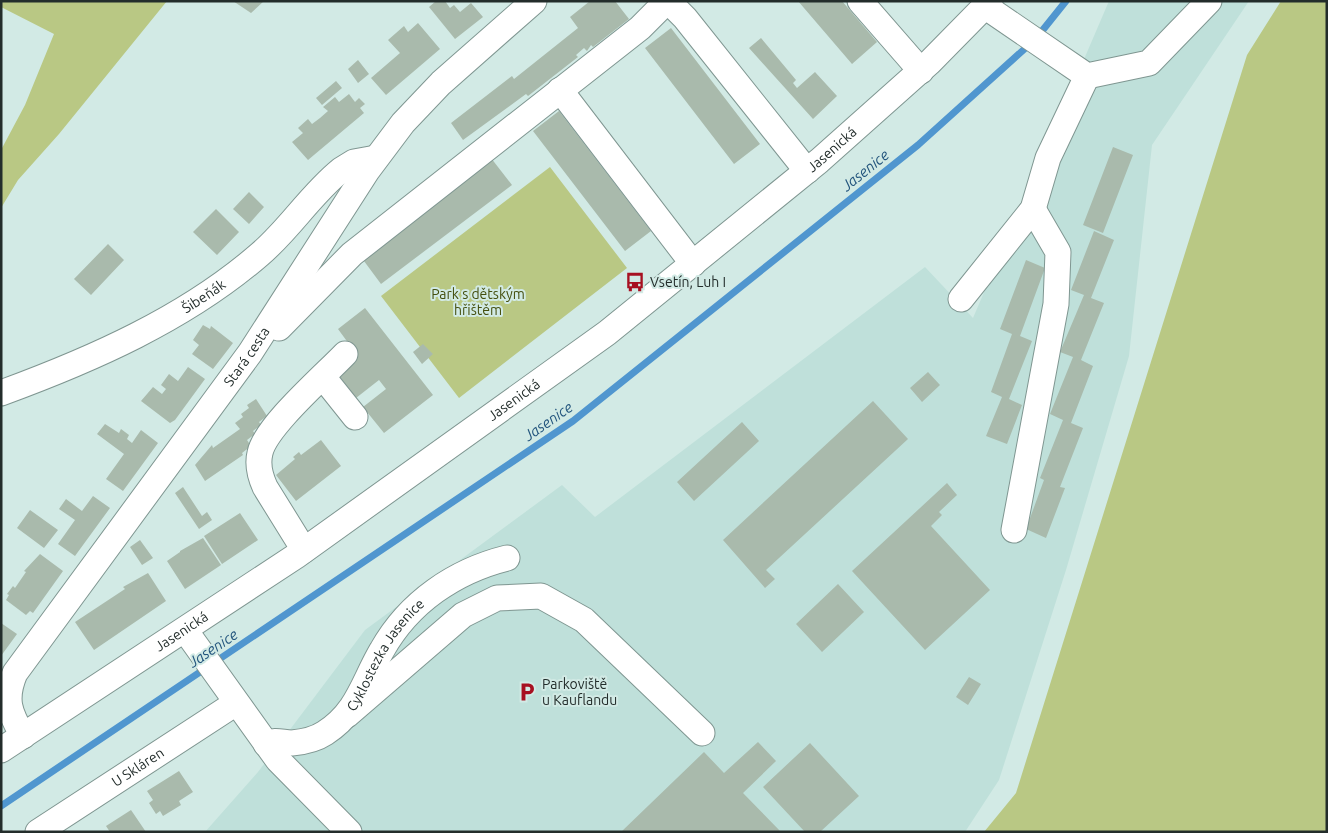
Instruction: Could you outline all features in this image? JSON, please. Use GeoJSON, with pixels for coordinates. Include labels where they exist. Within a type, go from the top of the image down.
{"type":"FeatureCollection","features":[{"type":"Feature","properties":{"kind":"street","name":"Stará cesta"},"geometry":{"type":"LineString","coordinates":[[23,736],[8,702],[8,693],[15,673],[259,339],[376,158],[402,122],[430,93],[534,1]]}},
{"type":"Feature","properties":{"kind":"street"},"geometry":{"type":"LineString","coordinates":[[259,339],[275,332],[352,254],[640,28],[667,1],[685,18],[807,171]]}},
{"type":"Feature","properties":{"kind":"street"},"geometry":{"type":"LineString","coordinates":[[860,1],[921,71]]}},
{"type":"Feature","properties":{"kind":"street"},"geometry":{"type":"LineString","coordinates":[[988,4],[1018,29],[1087,76],[1149,62],[1209,1]]}},
{"type":"Feature","properties":{"kind":"street","name":"Jasenická"},"geometry":{"type":"LineString","coordinates":[[1,750],[191,639],[304,550],[570,360],[694,264],[807,171],[921,71],[988,4]]}},
{"type":"Feature","properties":{"kind":"street"},"geometry":{"type":"LineString","coordinates":[[961,299],[1033,209],[1048,158],[1087,76]]}},
{"type":"Feature","properties":{"kind":"street"},"geometry":{"type":"LineString","coordinates":[[560,90],[694,264]]}},
{"type":"Feature","properties":{"kind":"street","name":"Šibeňák"},"geometry":{"type":"LineString","coordinates":[[1,393],[48,376],[120,343],[183,308],[260,255],[340,170],[354,162],[376,158]]}},
{"type":"Feature","properties":{"kind":"street"},"geometry":{"type":"LineString","coordinates":[[1014,530],[1056,304],[1058,252],[1033,209]]}},
{"type":"Feature","properties":{"kind":"street"},"geometry":{"type":"LineString","coordinates":[[304,550],[265,486],[260,475],[259,458],[265,439],[345,354]]}},
{"type":"Feature","properties":{"kind":"street"},"geometry":{"type":"LineString","coordinates":[[323,377],[355,416]]}},
{"type":"Feature","properties":{"kind":"street","name":"Cyklostezka Jasenice"},"geometry":{"type":"LineString","coordinates":[[266,744],[274,740],[291,743],[309,740],[324,734],[347,715],[364,690],[381,651],[398,624],[425,598],[454,578],[480,565],[507,558]]}},
{"type":"Feature","properties":{"kind":"street"},"geometry":{"type":"LineString","coordinates":[[347,715],[463,615],[497,598],[541,596],[584,620],[702,734]]}},
{"type":"Feature","properties":{"kind":"street"},"geometry":{"type":"LineString","coordinates":[[191,639],[278,760],[349,832]]}},
{"type":"Feature","properties":{"kind":"street","name":"U Skláren"},"geometry":{"type":"LineString","coordinates":[[38,832],[230,695]]}},
{"type":"Feature","properties":{"kind":"shaded area"},"geometry":{"type":"Polygon","coordinates":[[[1109,1],[1249,1],[1152,145],[1129,356],[1066,570],[999,780],[965,832],[205,832],[258,772],[365,630],[562,485],[595,517],[925,267],[973,318],[1109,1]]]}},
{"type":"Feature","properties":{"kind":"green space"},"geometry":{"type":"Polygon","coordinates":[[[1,1],[167,1],[59,134],[18,180],[1,208],[1,150],[25,105],[54,34],[1,7],[1,1]]]}},
{"type":"Feature","properties":{"kind":"green space"},"geometry":{"type":"Polygon","coordinates":[[[1281,1],[1327,1],[1327,832],[984,832],[1016,793],[1247,55],[1281,1]]]}},
{"type":"Feature","properties":{"kind":"green space","name":"Park s dětským hřištěm"},"geometry":{"type":"Polygon","coordinates":[[[550,167],[627,268],[459,398],[381,296],[550,167]]]}},
{"type":"Feature","properties":{"kind":"building"},"geometry":{"type":"Polygon","coordinates":[[[233,1],[264,1],[251,13],[233,1]]]}},
{"type":"Feature","properties":{"kind":"building"},"geometry":{"type":"Polygon","coordinates":[[[436,1],[445,1],[450,8],[454,5],[460,12],[471,3],[483,17],[455,39],[429,7],[436,1]]]}},
{"type":"Feature","properties":{"kind":"building"},"geometry":{"type":"Polygon","coordinates":[[[590,1],[615,1],[629,19],[593,47],[591,45],[587,51],[584,48],[576,55],[578,57],[528,96],[526,94],[463,140],[451,123],[512,76],[514,79],[578,28],[570,17],[590,1]]]}},
{"type":"Feature","properties":{"kind":"building"},"geometry":{"type":"Polygon","coordinates":[[[798,1],[842,1],[877,42],[852,64],[798,1]]]}},
{"type":"Feature","properties":{"kind":"building"},"geometry":{"type":"Polygon","coordinates":[[[418,23],[440,49],[386,95],[371,78],[400,53],[388,40],[404,26],[408,32],[418,23]]]}},
{"type":"Feature","properties":{"kind":"building"},"geometry":{"type":"Polygon","coordinates":[[[671,28],[760,144],[734,164],[645,48],[671,28]]]}},
{"type":"Feature","properties":{"kind":"building"},"geometry":{"type":"Polygon","coordinates":[[[761,38],[796,80],[793,83],[797,88],[815,72],[837,96],[813,119],[749,48],[761,38]]]}},
{"type":"Feature","properties":{"kind":"building"},"geometry":{"type":"Polygon","coordinates":[[[358,60],[369,74],[358,83],[348,69],[358,60]]]}},
{"type":"Feature","properties":{"kind":"building"},"geometry":{"type":"Polygon","coordinates":[[[336,81],[342,88],[322,105],[316,98],[336,81]]]}},
{"type":"Feature","properties":{"kind":"building"},"geometry":{"type":"Polygon","coordinates":[[[349,94],[355,102],[359,98],[365,104],[360,108],[364,113],[308,160],[292,142],[303,133],[298,128],[308,119],[312,124],[320,118],[328,111],[323,107],[335,97],[339,102],[349,94]]]}},
{"type":"Feature","properties":{"kind":"building"},"geometry":{"type":"Polygon","coordinates":[[[559,111],[651,231],[625,251],[533,131],[559,111]]]}},
{"type":"Feature","properties":{"kind":"building"},"geometry":{"type":"Polygon","coordinates":[[[1113,147],[1133,155],[1103,233],[1083,225],[1113,147]]]}},
{"type":"Feature","properties":{"kind":"building"},"geometry":{"type":"Polygon","coordinates":[[[491,158],[512,185],[381,284],[361,257],[491,158]]]}},
{"type":"Feature","properties":{"kind":"building"},"geometry":{"type":"Polygon","coordinates":[[[249,192],[264,207],[249,224],[233,209],[249,192]]]}},
{"type":"Feature","properties":{"kind":"building"},"geometry":{"type":"Polygon","coordinates":[[[216,209],[239,232],[217,255],[193,232],[216,209]]]}},
{"type":"Feature","properties":{"kind":"building"},"geometry":{"type":"Polygon","coordinates":[[[1094,231],[1114,240],[1091,298],[1104,303],[1081,360],[1093,366],[1071,423],[1083,428],[1060,487],[1065,488],[1046,538],[1026,529],[1044,480],[1040,478],[1063,420],[1050,414],[1073,357],[1060,352],[1084,295],[1071,290],[1094,231]]]}},
{"type":"Feature","properties":{"kind":"building"},"geometry":{"type":"Polygon","coordinates":[[[108,244],[124,260],[91,295],[74,279],[108,244]]]}},
{"type":"Feature","properties":{"kind":"building"},"geometry":{"type":"Polygon","coordinates":[[[1026,260],[1045,268],[1020,336],[1032,341],[1009,399],[1022,405],[1007,444],[986,436],[1002,397],[991,392],[1012,334],[1000,329],[1026,260]]]}},
{"type":"Feature","properties":{"kind":"building"},"geometry":{"type":"Polygon","coordinates":[[[365,308],[433,395],[384,433],[363,407],[386,389],[379,380],[356,398],[336,372],[357,355],[338,329],[365,308]]]}},
{"type":"Feature","properties":{"kind":"building"},"geometry":{"type":"Polygon","coordinates":[[[203,325],[210,329],[211,326],[233,343],[213,369],[192,354],[199,345],[193,340],[203,325]]]}},
{"type":"Feature","properties":{"kind":"building"},"geometry":{"type":"Polygon","coordinates":[[[423,344],[433,354],[422,364],[413,352],[423,344]]]}},
{"type":"Feature","properties":{"kind":"building"},"geometry":{"type":"Polygon","coordinates":[[[188,367],[205,379],[175,420],[170,423],[141,401],[153,387],[162,394],[166,389],[161,385],[169,374],[178,381],[188,367]]]}},
{"type":"Feature","properties":{"kind":"building"},"geometry":{"type":"Polygon","coordinates":[[[928,372],[940,385],[922,402],[910,388],[928,372]]]}},
{"type":"Feature","properties":{"kind":"building"},"geometry":{"type":"Polygon","coordinates":[[[256,399],[267,416],[259,422],[261,425],[253,431],[255,434],[247,440],[251,446],[242,453],[243,455],[205,481],[195,465],[212,445],[213,448],[240,429],[235,423],[243,417],[241,414],[249,408],[247,405],[256,399]]]}},
{"type":"Feature","properties":{"kind":"building"},"geometry":{"type":"Polygon","coordinates":[[[873,401],[908,439],[766,570],[775,579],[765,588],[723,540],[873,401]]]}},
{"type":"Feature","properties":{"kind":"building"},"geometry":{"type":"Polygon","coordinates":[[[742,422],[759,441],[694,501],[677,482],[742,422]]]}},
{"type":"Feature","properties":{"kind":"building"},"geometry":{"type":"Polygon","coordinates":[[[105,424],[119,433],[121,429],[129,435],[127,439],[132,443],[141,430],[158,443],[123,491],[106,479],[124,454],[97,434],[105,424]]]}},
{"type":"Feature","properties":{"kind":"building"},"geometry":{"type":"Polygon","coordinates":[[[321,440],[341,466],[296,501],[276,475],[295,459],[293,457],[299,452],[301,455],[321,440]]]}},
{"type":"Feature","properties":{"kind":"building"},"geometry":{"type":"Polygon","coordinates":[[[947,483],[957,495],[939,512],[942,515],[931,526],[990,590],[925,650],[852,571],[947,483]]]}},
{"type":"Feature","properties":{"kind":"building"},"geometry":{"type":"Polygon","coordinates":[[[183,487],[202,516],[207,512],[212,520],[199,529],[175,493],[183,487]]]}},
{"type":"Feature","properties":{"kind":"building"},"geometry":{"type":"Polygon","coordinates":[[[93,496],[110,508],[75,556],[58,544],[75,520],[59,509],[66,499],[82,511],[93,496]]]}},
{"type":"Feature","properties":{"kind":"building"},"geometry":{"type":"Polygon","coordinates":[[[30,510],[58,530],[44,548],[17,528],[30,510]]]}},
{"type":"Feature","properties":{"kind":"building"},"geometry":{"type":"Polygon","coordinates":[[[240,513],[258,540],[222,564],[204,536],[240,513]]]}},
{"type":"Feature","properties":{"kind":"building"},"geometry":{"type":"Polygon","coordinates":[[[203,538],[221,565],[185,589],[167,561],[203,538]]]}},
{"type":"Feature","properties":{"kind":"building"},"geometry":{"type":"Polygon","coordinates":[[[140,540],[153,558],[142,565],[130,547],[140,540]]]}},
{"type":"Feature","properties":{"kind":"building"},"geometry":{"type":"Polygon","coordinates":[[[40,554],[63,571],[33,613],[30,611],[26,615],[6,600],[9,595],[7,594],[13,586],[15,588],[26,572],[24,571],[40,554]]]}},
{"type":"Feature","properties":{"kind":"building"},"geometry":{"type":"Polygon","coordinates":[[[148,573],[166,601],[94,650],[75,622],[125,589],[123,587],[148,573]]]}},
{"type":"Feature","properties":{"kind":"building"},"geometry":{"type":"Polygon","coordinates":[[[838,584],[864,612],[822,652],[796,624],[838,584]]]}},
{"type":"Feature","properties":{"kind":"building"},"geometry":{"type":"Polygon","coordinates":[[[1,623],[17,634],[1,656],[1,623]]]}},
{"type":"Feature","properties":{"kind":"building"},"geometry":{"type":"Polygon","coordinates":[[[969,677],[981,684],[968,705],[956,697],[969,677]]]}},
{"type":"Feature","properties":{"kind":"building"},"geometry":{"type":"Polygon","coordinates":[[[758,742],[776,761],[743,793],[781,832],[621,832],[704,752],[724,773],[758,742]]]}},
{"type":"Feature","properties":{"kind":"building"},"geometry":{"type":"Polygon","coordinates":[[[810,743],[859,796],[820,832],[805,832],[763,787],[810,743]]]}},
{"type":"Feature","properties":{"kind":"building"},"geometry":{"type":"Polygon","coordinates":[[[179,771],[193,792],[179,801],[181,805],[163,816],[160,811],[156,814],[149,803],[153,800],[147,791],[179,771]]]}},
{"type":"Feature","properties":{"kind":"building"},"geometry":{"type":"Polygon","coordinates":[[[131,810],[146,832],[110,832],[106,826],[131,810]]]}},
{"type":"Feature","properties":{"kind":"waterway","name":"Jasenice"},"geometry":{"type":"LineString","coordinates":[[1038,36],[1066,1]]}},
{"type":"Feature","properties":{"kind":"waterway","name":"Jasenice"},"geometry":{"type":"LineString","coordinates":[[1,806],[573,421],[918,145],[1030,44]]}},
{"type":"Feature","properties":{"kind":"place","name":"Vsetín, Luh I"},"geometry":{"type":"Point","coordinates":[635,282]}},
{"type":"Feature","properties":{"kind":"place","name":"Parkoviště u Kauflandu"},"geometry":{"type":"Point","coordinates":[527,692]}}]}
